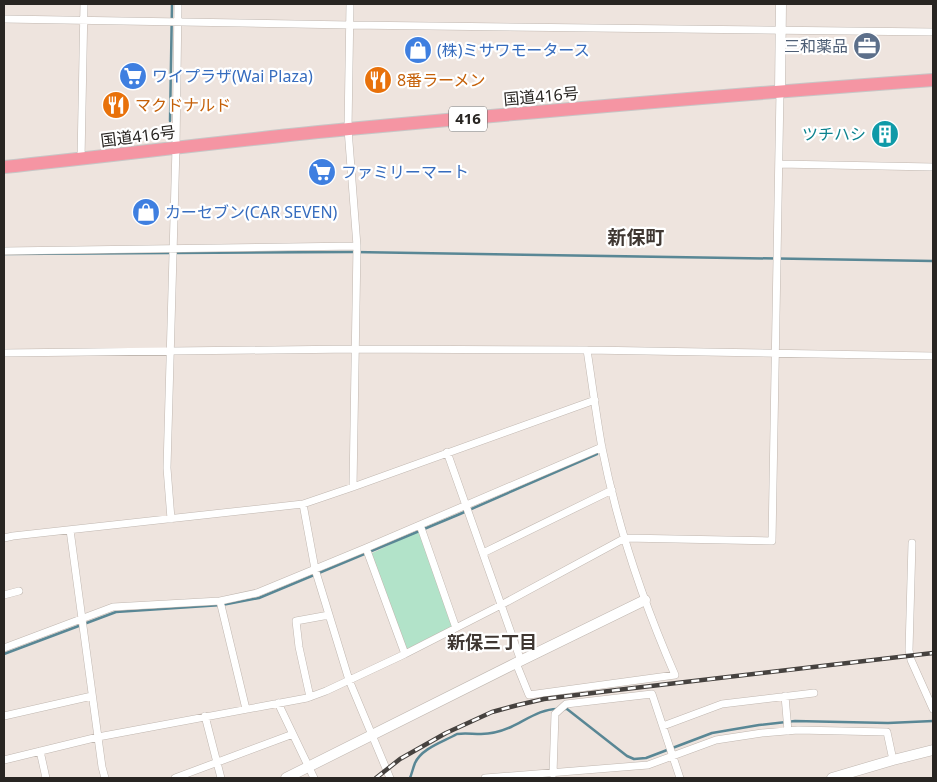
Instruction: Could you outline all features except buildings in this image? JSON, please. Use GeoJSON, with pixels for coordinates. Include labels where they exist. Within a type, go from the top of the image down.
{"type":"FeatureCollection","features":[{"type":"Feature","properties":{"kind":"highway","name":"国道416号"},"geometry":{"type":"LineString","coordinates":[[4,167],[348,129],[780,91],[933,80]]}},
{"type":"Feature","properties":{"kind":"street"},"geometry":{"type":"LineString","coordinates":[[81,159],[84,4]]}},
{"type":"Feature","properties":{"kind":"street"},"geometry":{"type":"LineString","coordinates":[[171,519],[167,468],[178,4]]}},
{"type":"Feature","properties":{"kind":"street"},"geometry":{"type":"LineString","coordinates":[[350,4],[348,129],[357,246],[353,487]]}},
{"type":"Feature","properties":{"kind":"street"},"geometry":{"type":"LineString","coordinates":[[4,760],[98,737],[310,697],[405,654],[626,538],[772,541],[781,4]]}},
{"type":"Feature","properties":{"kind":"street"},"geometry":{"type":"LineString","coordinates":[[4,18],[350,25],[933,32]]}},
{"type":"Feature","properties":{"kind":"street"},"geometry":{"type":"LineString","coordinates":[[778,164],[933,167]]}},
{"type":"Feature","properties":{"kind":"street"},"geometry":{"type":"LineString","coordinates":[[4,251],[357,246]]}},
{"type":"Feature","properties":{"kind":"street"},"geometry":{"type":"LineString","coordinates":[[4,353],[354,349],[587,350],[933,356]]}},
{"type":"Feature","properties":{"kind":"street"},"geometry":{"type":"LineString","coordinates":[[447,452],[530,694],[676,675],[645,600],[612,490],[602,447],[587,350]]}},
{"type":"Feature","properties":{"kind":"street"},"geometry":{"type":"LineString","coordinates":[[4,538],[303,504],[595,400]]}},
{"type":"Feature","properties":{"kind":"street"},"geometry":{"type":"LineString","coordinates":[[4,648],[113,607],[220,601],[257,593],[602,447]]}},
{"type":"Feature","properties":{"kind":"street"},"geometry":{"type":"LineString","coordinates":[[483,553],[612,490]]}},
{"type":"Feature","properties":{"kind":"street"},"geometry":{"type":"LineString","coordinates":[[303,504],[315,569],[349,680],[390,778]]}},
{"type":"Feature","properties":{"kind":"street"},"geometry":{"type":"LineString","coordinates":[[420,525],[456,628]]}},
{"type":"Feature","properties":{"kind":"street"},"geometry":{"type":"LineString","coordinates":[[70,530],[105,778]]}},
{"type":"Feature","properties":{"kind":"street"},"geometry":{"type":"LineString","coordinates":[[912,543],[911,660],[933,709]]}},
{"type":"Feature","properties":{"kind":"street"},"geometry":{"type":"LineString","coordinates":[[366,548],[405,654]]}},
{"type":"Feature","properties":{"kind":"street"},"geometry":{"type":"LineString","coordinates":[[4,594],[19,592]]}},
{"type":"Feature","properties":{"kind":"street"},"geometry":{"type":"LineString","coordinates":[[286,778],[645,600]]}},
{"type":"Feature","properties":{"kind":"street"},"geometry":{"type":"LineString","coordinates":[[220,601],[246,709]]}},
{"type":"Feature","properties":{"kind":"street"},"geometry":{"type":"LineString","coordinates":[[310,697],[299,646],[296,621],[329,615]]}},
{"type":"Feature","properties":{"kind":"street"},"geometry":{"type":"LineString","coordinates":[[553,774],[555,714],[566,704],[652,694],[680,778]]}},
{"type":"Feature","properties":{"kind":"street"},"geometry":{"type":"LineString","coordinates":[[663,726],[722,704],[814,694]]}},
{"type":"Feature","properties":{"kind":"street"},"geometry":{"type":"LineString","coordinates":[[4,716],[92,696]]}},
{"type":"Feature","properties":{"kind":"street"},"geometry":{"type":"LineString","coordinates":[[785,696],[788,730]]}},
{"type":"Feature","properties":{"kind":"street"},"geometry":{"type":"LineString","coordinates":[[278,703],[314,778]]}},
{"type":"Feature","properties":{"kind":"street"},"geometry":{"type":"LineString","coordinates":[[205,716],[221,778]]}},
{"type":"Feature","properties":{"kind":"street"},"geometry":{"type":"LineString","coordinates":[[485,778],[539,776],[648,765],[716,740],[788,730],[887,732],[892,760]]}},
{"type":"Feature","properties":{"kind":"street"},"geometry":{"type":"LineString","coordinates":[[175,778],[293,734]]}},
{"type":"Feature","properties":{"kind":"street"},"geometry":{"type":"LineString","coordinates":[[832,778],[933,750]]}},
{"type":"Feature","properties":{"kind":"street"},"geometry":{"type":"LineString","coordinates":[[40,751],[46,778]]}},
{"type":"Feature","properties":{"kind":"green space"},"geometry":{"type":"Polygon","coordinates":[[[419,531],[456,628],[407,653],[368,555],[419,531]]]}},
{"type":"Feature","properties":{"kind":"waterway"},"geometry":{"type":"LineString","coordinates":[[170,121],[172,4]]}},
{"type":"Feature","properties":{"kind":"waterway"},"geometry":{"type":"LineString","coordinates":[[4,254],[353,252],[933,261]]}},
{"type":"Feature","properties":{"kind":"waterway"},"geometry":{"type":"LineString","coordinates":[[4,654],[116,612],[222,605],[259,598],[460,514],[597,454]]}},
{"type":"Feature","properties":{"kind":"waterway"},"geometry":{"type":"LineString","coordinates":[[410,778],[415,763],[423,753],[457,734],[496,732],[511,727],[540,712],[559,709]]}},
{"type":"Feature","properties":{"kind":"waterway"},"geometry":{"type":"LineString","coordinates":[[564,709],[567,709],[627,756],[634,759],[646,758],[712,733],[759,725],[795,721],[888,723],[933,721]]}},
{"type":"Feature","properties":{"kind":"railway"},"geometry":{"type":"LineString","coordinates":[[376,778],[400,759],[446,733],[492,712],[544,699],[933,653]]}},
{"type":"Feature","properties":{"kind":"place","name":"三和薬品"},"geometry":{"type":"Point","coordinates":[867,46]}},
{"type":"Feature","properties":{"kind":"place","name":"(株)ミサワモータース"},"geometry":{"type":"Point","coordinates":[418,50]}},
{"type":"Feature","properties":{"kind":"place","name":"ワイプラザ(Wai Plaza)"},"geometry":{"type":"Point","coordinates":[133,76]}},
{"type":"Feature","properties":{"kind":"place","name":"8番ラーメン"},"geometry":{"type":"Point","coordinates":[378,80]}},
{"type":"Feature","properties":{"kind":"place","name":"マクドナルド"},"geometry":{"type":"Point","coordinates":[116,105]}},
{"type":"Feature","properties":{"kind":"place","name":"ツチハシ"},"geometry":{"type":"Point","coordinates":[885,134]}},
{"type":"Feature","properties":{"kind":"place","name":"ファミリーマート"},"geometry":{"type":"Point","coordinates":[322,172]}},
{"type":"Feature","properties":{"kind":"place","name":"カーセブン(CAR SEVEN)"},"geometry":{"type":"Point","coordinates":[146,212]}},
{"type":"Feature","properties":{"kind":"district","name":"新保町"},"geometry":{"type":"Point","coordinates":[636,237]}},
{"type":"Feature","properties":{"kind":"district","name":"新保三丁目"},"geometry":{"type":"Point","coordinates":[492,643]}}]}
